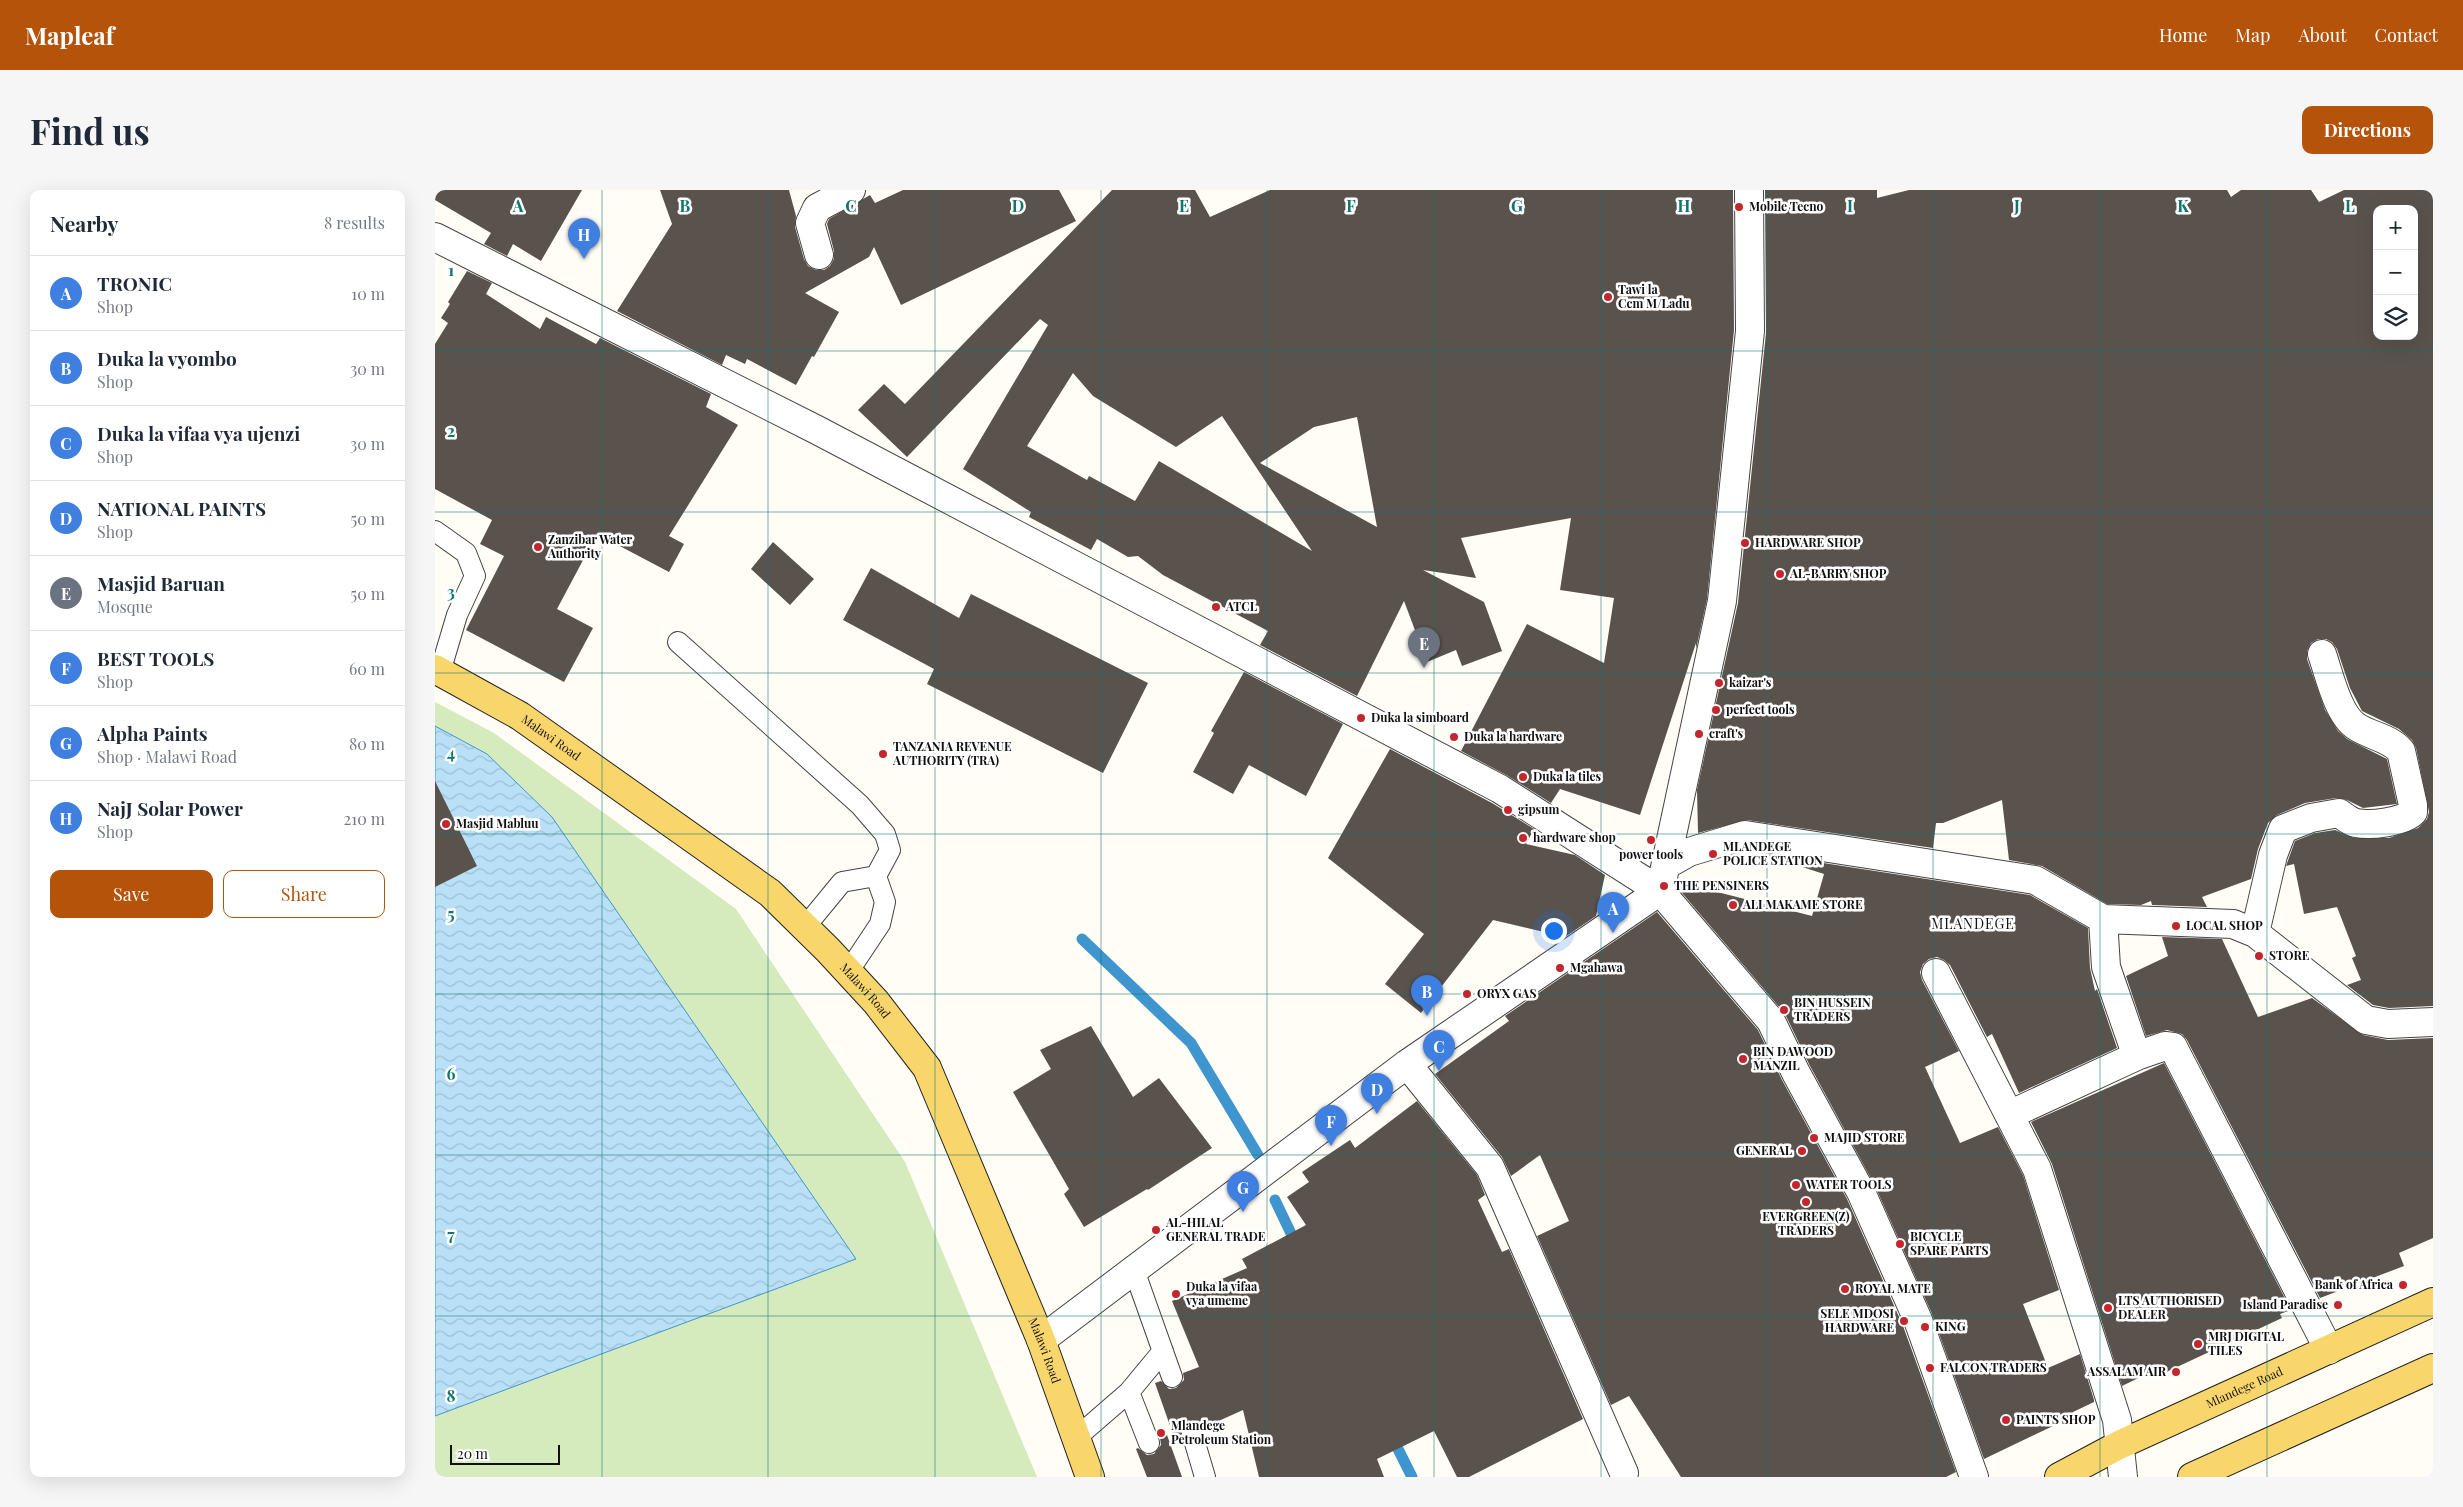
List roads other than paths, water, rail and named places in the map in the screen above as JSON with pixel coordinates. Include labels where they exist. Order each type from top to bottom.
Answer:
[{"type":"main road","name":"Malawi Road","points":[[437,671],[521,716],[770,893],[876,1002],[927,1068],[1041,1340],[1090,1477]]},
{"type":"main road","name":"Mlandege Road","points":[[2059,1477],[2119,1445],[2433,1302]]},
{"type":"main road","points":[[2192,1477],[2433,1368]]},
{"type":"street","points":[[819,254],[810,223],[817,208],[851,190]]},
{"type":"street","points":[[1663,878],[1722,601],[1750,331],[1749,190]]},
{"type":"street","points":[[435,237],[817,430],[1500,789],[1663,878],[1771,1021],[1796,1073],[1861,1192],[1918,1320],[1974,1477]]},
{"type":"street","points":[[2255,933],[2278,837],[2283,829],[2311,818],[2339,813],[2349,820],[2365,823],[2403,820],[2413,812],[2401,751],[2396,745],[2356,727],[2344,713],[2322,654]]},
{"type":"street","points":[[1041,1340],[1407,1064],[1663,878],[1689,852],[1745,835],[2035,880],[2103,919],[2233,924],[2255,933],[2365,1020],[2388,1024],[2433,1022]]},
{"type":"street","points":[[2103,919],[2106,967],[2133,1045],[2139,1055]]},
{"type":"street","points":[[1936,973],[2037,1169],[2117,1420],[2123,1477]]},
{"type":"street","points":[[2009,1115],[2139,1055],[2165,1046],[2173,1047],[2329,1350]]},
{"type":"street","points":[[1407,1064],[1489,1167],[1624,1474]]},
{"type":"lane","points":[[435,531],[465,553],[475,576],[457,615],[437,671]]},
{"type":"lane","points":[[678,642],[860,805],[885,834],[890,850],[876,876],[885,902],[880,924],[848,972]]},
{"type":"lane","points":[[805,927],[842,882],[876,876]]},
{"type":"lane","points":[[1134,1270],[1172,1377]]},
{"type":"lane","points":[[1077,1438],[1129,1392],[1163,1351]]},
{"type":"lane","points":[[1129,1392],[1149,1443]]},
{"type":"lane","points":[[1192,1433],[1205,1477]]},
{"type":"water","points":[[435,726],[487,754],[552,817],[856,1259],[435,1416]]},
{"type":"waterway","points":[[1082,939],[1191,1043],[1258,1155]]},
{"type":"waterway","points":[[1275,1200],[1297,1246]]},
{"type":"waterway","points":[[1391,1435],[1412,1477]]},
{"type":"place","name":"Mobile Tecno","points":[[1739,207]]},
{"type":"place","name":"NajJ Solar Power","points":[[584,259]]},
{"type":"place","name":"Tawi la Ccm M/Ladu","points":[[1608,297]]},
{"type":"place","name":"HARDWARE SHOP","points":[[1745,543]]},
{"type":"place","name":"Zanzibar Water Authority","points":[[538,547]]},
{"type":"place","name":"AL-BARRY SHOP","points":[[1780,574]]},
{"type":"place","name":"ATCL","points":[[1216,607]]},
{"type":"place","name":"Masjid Baruan","points":[[1424,668]]},
{"type":"place","name":"kaizar's","points":[[1719,683]]},
{"type":"place","name":"perfect tools","points":[[1716,710]]},
{"type":"place","name":"Duka la simboard","points":[[1361,718]]},
{"type":"place","name":"craft's","points":[[1699,734]]},
{"type":"place","name":"Duka la hardware","points":[[1454,737]]},
{"type":"place","name":"TANZANIA REVENUE AUTHORITY (TRA)","points":[[883,754]]},
{"type":"place","name":"Duka la tiles","points":[[1523,777]]},
{"type":"place","name":"gipsum","points":[[1508,810]]},
{"type":"place","name":"Masjid Mabluu","points":[[446,824]]},
{"type":"place","name":"hardware shop","points":[[1523,838]]},
{"type":"place","name":"power tools","points":[[1651,840]]},
{"type":"place","name":"MLANDEGE POLICE STATION","points":[[1713,854]]},
{"type":"place","name":"THE PENSINERS","points":[[1664,886]]},
{"type":"place","name":"ALI MAKAME STORE","points":[[1733,905]]},
{"type":"place","name":"LOCAL SHOP","points":[[2176,926]]},
{"type":"place","name":"TRONIC","points":[[1613,933]]},
{"type":"place","name":"STORE","points":[[2259,956]]},
{"type":"place","name":"Mgahawa","points":[[1560,968]]},
{"type":"place","name":"ORYX GAS","points":[[1467,994]]},
{"type":"place","name":"BIN HUSSEIN TRADERS","points":[[1784,1010]]},
{"type":"place","name":"Duka la vyombo","points":[[1427,1016]]},
{"type":"place","name":"BIN DAWOOD MANZIL","points":[[1743,1059]]},
{"type":"place","name":"Duka la vifaa vya ujenzi","points":[[1439,1071]]},
{"type":"place","name":"NATIONAL PAINTS","points":[[1377,1114]]},
{"type":"place","name":"MAJID STORE","points":[[1814,1138]]},
{"type":"place","name":"BEST TOOLS","points":[[1331,1146]]},
{"type":"place","name":"GENERAL","points":[[1802,1151]]},
{"type":"place","name":"WATER TOOLS","points":[[1796,1185]]},
{"type":"place","name":"EVERGREEN(Z) TRADERS","points":[[1806,1202]]},
{"type":"place","name":"Alpha Paints","points":[[1243,1212]]},
{"type":"place","name":"AL-HILAL GENERAL TRADE","points":[[1156,1230]]},
{"type":"place","name":"BICYCLE SPARE PARTS","points":[[1900,1244]]},
{"type":"place","name":"Bank of Africa","points":[[2403,1285]]},
{"type":"place","name":"ROYAL MATE","points":[[1845,1289]]},
{"type":"place","name":"Duka la vifaa vya umeme","points":[[1176,1294]]},
{"type":"place","name":"Island Paradise","points":[[2338,1305]]},
{"type":"place","name":"LTS AUTHORISED DEALER","points":[[2108,1308]]},
{"type":"place","name":"SELE MDOSI HARDWARE","points":[[1904,1321]]},
{"type":"place","name":"KING","points":[[1925,1327]]},
{"type":"place","name":"MRJ DIGITAL TILES","points":[[2198,1344]]},
{"type":"place","name":"FALCON TRADERS","points":[[1930,1368]]},
{"type":"place","name":"ASSALAM AIR","points":[[2176,1372]]},
{"type":"place","name":"PAINTS SHOP","points":[[2006,1420]]},
{"type":"place","name":"Mlandege Petroleum Station","points":[[1161,1433]]},
{"type":"district","name":"MLANDEGE","points":[[1973,924]]}]
